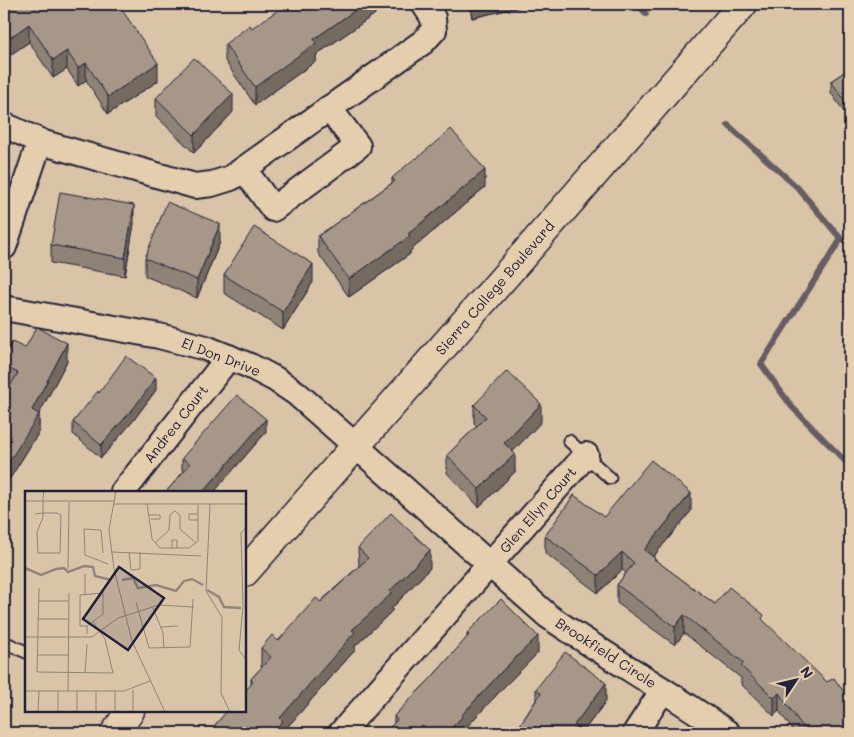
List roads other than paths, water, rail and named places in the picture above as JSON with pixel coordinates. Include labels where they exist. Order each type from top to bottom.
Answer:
[{"type":"main road","name":"Sierra College Boulevard","points":[[246,571],[743,4]]},
{"type":"street","points":[[4,125],[40,141],[195,186],[212,184],[231,178],[423,42],[434,30],[433,18],[424,4]]},
{"type":"street","points":[[244,169],[273,209],[358,146],[329,108]]},
{"type":"street","points":[[4,247],[40,141]]},
{"type":"street","name":"El Don Drive","points":[[4,308],[159,336],[206,348],[229,357],[275,379],[296,393],[356,446]]},
{"type":"street","name":"Andrea Court","points":[[124,491],[229,357]]},
{"type":"street","name":"Brookfield Circle","points":[[356,446],[548,616],[728,733]]},
{"type":"street","name":"Glen Ellyn Court","points":[[489,565],[577,448]]},
{"type":"street","points":[[341,733],[489,565]]},
{"type":"street","points":[[635,733],[663,690]]},
{"type":"lane","points":[[577,448],[610,478]]},
{"type":"lane","points":[[4,642],[25,652]]},
{"type":"waterway","points":[[638,4],[646,14]]},
{"type":"waterway","points":[[728,125],[797,187],[841,239],[761,364],[792,407],[850,466]]}]
